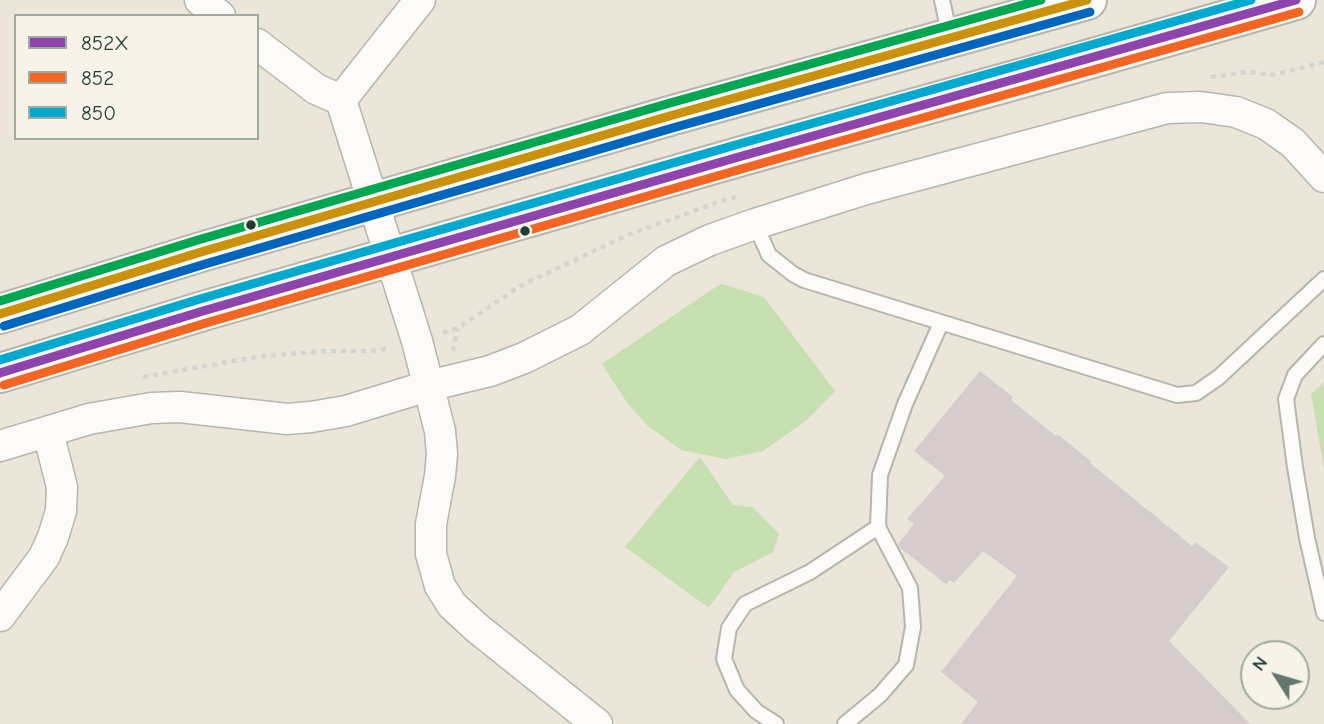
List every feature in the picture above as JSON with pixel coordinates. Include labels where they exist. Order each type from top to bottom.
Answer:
[{"type":"main road","points":[[0,314],[201,252],[660,119],[1087,0]]},
{"type":"main road","points":[[0,373],[390,257],[1296,0]]},
{"type":"main road","points":[[0,290],[118,256],[201,252]]},
{"type":"street","points":[[200,0],[218,14]]},
{"type":"street","points":[[341,100],[419,0]]},
{"type":"street","points":[[259,46],[316,89],[341,100],[416,341],[440,432],[440,476],[431,524],[431,554],[440,586],[452,605],[477,628],[597,724]]},
{"type":"street","points":[[0,446],[89,419],[151,408],[180,407],[287,419],[311,417],[346,411],[428,386],[490,371],[549,347],[580,330],[666,261],[710,240],[866,190],[1167,108],[1201,107],[1236,111],[1266,124],[1293,143],[1324,177]]},
{"type":"street","points":[[0,616],[44,558],[61,511],[62,486],[48,432]]},
{"type":"lane","points":[[942,0],[950,39]]},
{"type":"lane","points":[[755,224],[769,255],[804,280],[1177,395],[1196,393],[1219,377],[1324,279]]},
{"type":"lane","points":[[845,724],[880,695],[906,665],[909,653],[913,627],[910,588],[878,527],[880,475],[905,404],[941,323]]},
{"type":"lane","points":[[1324,344],[1295,374],[1286,398],[1307,538],[1324,614]]},
{"type":"lane","points":[[776,724],[756,711],[737,690],[724,659],[729,628],[746,604],[810,572],[878,527]]},
{"type":"path","points":[[133,380],[256,357],[324,351],[381,350]]},
{"type":"green space","points":[[722,284],[764,297],[835,391],[807,420],[763,451],[726,459],[681,450],[648,426],[628,404],[602,364]]},
{"type":"green space","points":[[1324,382],[1324,469],[1311,394]]},
{"type":"green space","points":[[700,457],[733,505],[753,507],[779,534],[773,552],[734,572],[709,608],[625,547]]},
{"type":"building","points":[[980,371],[1013,397],[1011,400],[1091,461],[1090,463],[1192,546],[1195,542],[1229,567],[1169,641],[1250,724],[961,724],[978,702],[941,672],[1017,576],[983,551],[954,583],[950,580],[946,584],[898,544],[914,524],[907,519],[945,476],[914,451]]},
{"type":"transit line","points":[[0,301],[198,240],[670,103],[1041,0]]},
{"type":"transit line","points":[[0,314],[201,252],[673,115],[1087,0]]},
{"type":"transit line","name":"850","points":[[0,360],[200,299],[1251,0]]},
{"type":"transit line","name":"852X","points":[[0,373],[203,311],[1296,0]]},
{"type":"transit line","points":[[4,326],[205,264],[676,127],[1090,12]]},
{"type":"transit line","name":"852","points":[[4,385],[206,323],[1299,12]]}]
